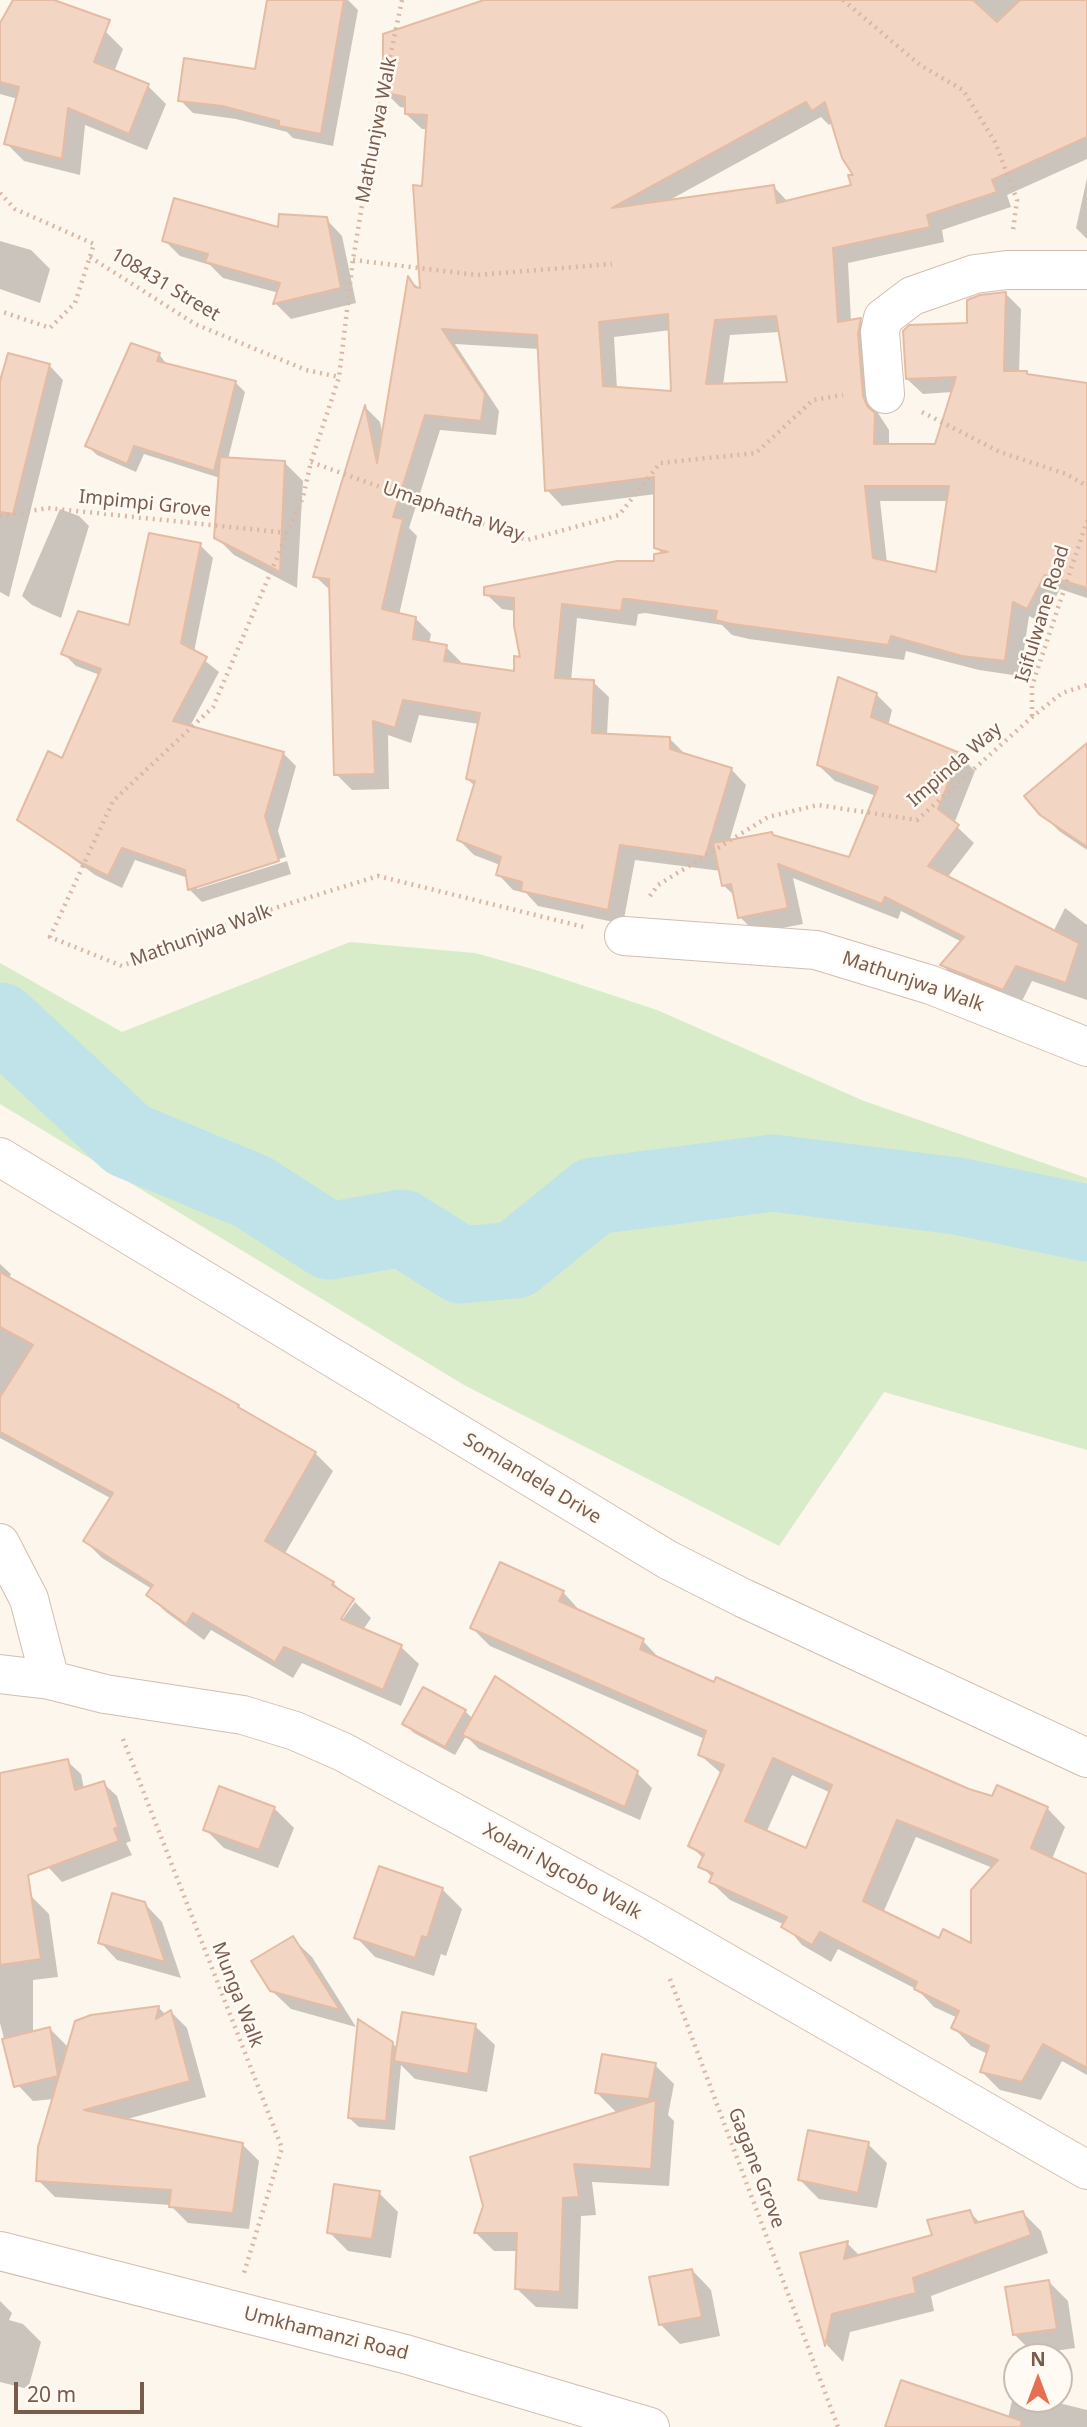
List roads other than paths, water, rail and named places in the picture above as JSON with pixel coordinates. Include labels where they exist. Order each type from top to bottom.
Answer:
[{"type":"street","points":[[886,394],[880,332],[883,318],[890,310],[912,296],[963,278],[1007,270],[1087,271]]},
{"type":"street","name":"Mathunjwa Walk","points":[[624,936],[816,950],[909,977],[1087,1047]]},
{"type":"street","name":"Somlandela Drive","points":[[0,1157],[668,1560],[743,1598],[1087,1758]]},
{"type":"street","points":[[0,1543],[29,1599],[50,1680]]},
{"type":"street","name":"Xolani Ngcobo Walk","points":[[0,1674],[50,1680],[105,1694],[243,1715],[295,1731],[342,1752],[648,1918],[1087,2170]]},
{"type":"street","name":"Umkhamanzi Road","points":[[0,2251],[405,2354],[650,2427]]},
{"type":"waterway","points":[[0,1021],[128,1140],[253,1192],[329,1241],[402,1228],[461,1265],[515,1260],[594,1196],[773,1173],[957,1196],[1087,1223]]}]
